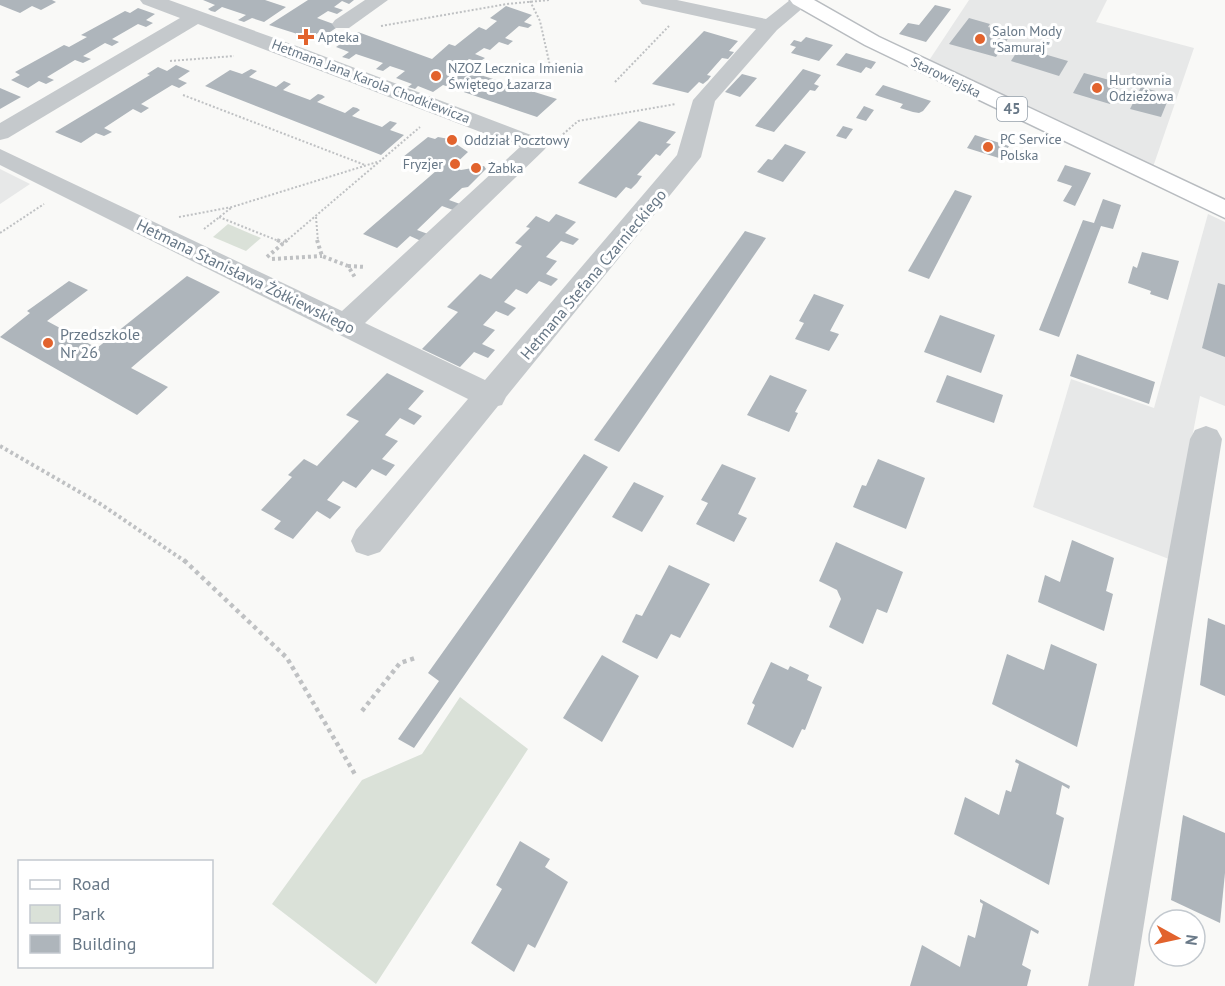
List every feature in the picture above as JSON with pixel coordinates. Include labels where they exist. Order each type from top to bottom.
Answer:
[{"type":"main road","name":"Starowiejska","points":[[800,1],[872,41],[1225,210]]},
{"type":"street","name":"Hetmana Jana Karola Chodkiewicza","points":[[150,0],[298,53],[536,145]]},
{"type":"street","points":[[342,24],[378,0]]},
{"type":"street","points":[[649,0],[770,26]]},
{"type":"street","name":"Hetmana Stefana Czarnieckiego","points":[[368,541],[491,397],[688,157],[704,100],[770,26],[800,1]]},
{"type":"street","points":[[0,133],[196,17]]},
{"type":"street","points":[[346,324],[536,145]]},
{"type":"street","name":"Hetmana Stanisława Żółkiewskiego","points":[[0,156],[491,397]]},
{"type":"street","points":[[1111,986],[1206,439]]},
{"type":"path","points":[[342,24],[358,30],[530,1],[549,0]]},
{"type":"path","points":[[530,1],[540,21],[552,75]]},
{"type":"path","points":[[615,82],[686,8]]},
{"type":"path","points":[[183,95],[365,166]]},
{"type":"path","points":[[536,145],[564,135],[578,121],[704,100]]},
{"type":"path","points":[[367,304],[359,283],[348,266],[322,256],[290,256],[264,260],[421,128],[411,122]]},
{"type":"path","points":[[139,224],[232,207],[381,161]]},
{"type":"path","points":[[0,233],[67,189]]},
{"type":"path","points":[[184,246],[232,207]]},
{"type":"path","points":[[315,216],[316,236],[322,256]]},
{"type":"path","points":[[219,217],[284,243]]},
{"type":"path","points":[[0,446],[102,505],[188,564],[287,658],[356,776]]},
{"type":"path","points":[[362,711],[400,663],[415,658]]},
{"type":"shaded area","points":[[969,0],[1107,0],[1096,22],[1194,48],[1153,167],[928,62]]},
{"type":"shaded area","points":[[0,169],[30,184],[0,204]]},
{"type":"shaded area","points":[[1208,214],[1225,222],[1225,406],[1200,396],[1169,559],[1033,507],[1071,379],[1154,408]]},
{"type":"green space","points":[[228,224],[261,238],[246,251],[213,237]]},
{"type":"green space","points":[[460,697],[528,749],[376,984],[272,904],[362,780],[422,754]]},
{"type":"building","points":[[0,0],[52,0],[56,2],[41,10],[32,6],[20,13],[0,5]]},
{"type":"building","points":[[203,0],[265,0],[286,7],[264,22],[252,18],[244,22],[238,20],[246,15],[222,7],[215,12],[211,11],[208,9],[215,5]]},
{"type":"building","points":[[308,0],[354,0],[349,4],[342,1],[334,7],[343,10],[337,14],[328,11],[317,18],[339,26],[327,34],[321,31],[310,38],[269,25]]},
{"type":"building","points":[[935,5],[951,9],[926,42],[899,34],[908,23],[919,25]]},
{"type":"building","points":[[506,6],[532,15],[524,22],[532,25],[528,28],[519,26],[505,38],[513,41],[508,45],[499,42],[490,50],[484,48],[475,54],[485,58],[479,62],[469,59],[458,68],[557,99],[537,117],[443,85],[433,92],[418,86],[415,89],[408,87],[412,84],[396,78],[405,71],[390,66],[383,71],[376,69],[383,63],[356,54],[349,59],[342,57],[349,52],[336,47],[358,32],[432,59],[449,44],[455,46],[479,27],[486,30],[497,21],[490,18]]},
{"type":"building","points":[[138,8],[155,14],[146,20],[153,23],[146,27],[138,24],[112,39],[119,42],[112,46],[105,43],[83,56],[91,59],[83,63],[75,60],[47,77],[54,80],[46,84],[39,81],[28,88],[11,80],[20,75],[15,72],[64,45],[69,47],[87,37],[81,35],[125,11],[130,13]]},
{"type":"building","name":"Salon Mody \"Samuraj\"","points":[[969,18],[990,24],[988,27],[1011,34],[996,57],[949,44]]},
{"type":"building","points":[[704,31],[738,41],[729,51],[734,52],[728,59],[722,58],[707,75],[711,76],[708,80],[703,84],[699,82],[688,93],[652,84]]},
{"type":"building","points":[[806,37],[833,45],[819,61],[791,53],[796,47],[790,45],[794,40],[801,42]]},
{"type":"building","points":[[1020,47],[1068,61],[1059,76],[1011,61]]},
{"type":"building","points":[[846,53],[876,62],[871,69],[866,67],[861,73],[836,65]]},
{"type":"building","points":[[176,65],[190,71],[178,79],[187,83],[179,88],[172,85],[141,104],[149,108],[141,113],[133,109],[104,128],[112,132],[104,136],[96,133],[81,143],[55,132],[150,75],[147,74],[158,67],[167,71]]},
{"type":"building","points":[[251,69],[257,71],[249,77],[276,87],[284,81],[291,84],[283,90],[310,100],[318,94],[322,95],[325,97],[317,102],[345,113],[353,107],[360,110],[352,116],[382,127],[390,121],[397,123],[390,130],[404,135],[381,155],[205,86],[230,70],[242,74]]},
{"type":"building","points":[[803,69],[821,75],[814,84],[819,86],[815,91],[810,90],[774,132],[755,126]]},
{"type":"building","name":"Hurtownia Odzieżowa","points":[[1084,73],[1120,83],[1110,104],[1073,93]]},
{"type":"building","points":[[742,74],[757,78],[740,97],[725,92]]},
{"type":"building","points":[[883,85],[931,101],[919,113],[900,108],[903,104],[875,95]]},
{"type":"building","points":[[1141,87],[1170,95],[1161,117],[1130,109]]},
{"type":"building","points":[[0,88],[21,97],[0,109]]},
{"type":"building","points":[[864,106],[874,110],[866,121],[856,118]]},
{"type":"building","points":[[639,121],[676,132],[666,143],[671,144],[660,156],[656,154],[637,175],[642,176],[637,183],[631,189],[626,187],[616,198],[578,183]]},
{"type":"building","points":[[843,126],[853,129],[846,139],[836,136]]},
{"type":"building","name":"PC Service Polska","points":[[975,135],[1009,146],[1002,159],[967,148]]},
{"type":"building","points":[[428,137],[449,139],[468,152],[452,167],[461,170],[484,166],[486,169],[468,187],[462,188],[449,200],[460,204],[453,210],[442,206],[417,230],[428,234],[421,241],[410,236],[397,248],[363,234],[436,171],[403,157]]},
{"type":"building","points":[[785,144],[806,152],[783,182],[757,172],[768,159],[772,160]]},
{"type":"building","points":[[1065,165],[1091,173],[1075,206],[1063,201],[1072,186],[1057,181]]},
{"type":"building","points":[[955,190],[972,196],[929,279],[908,271]]},
{"type":"building","points":[[1103,199],[1121,205],[1113,229],[1101,226],[1059,337],[1039,330],[1083,220],[1094,223]]},
{"type":"building","points":[[556,214],[576,222],[565,233],[579,239],[573,245],[561,241],[546,257],[557,261],[546,274],[558,279],[551,286],[539,281],[527,294],[516,289],[504,302],[516,308],[508,316],[496,311],[483,325],[495,330],[482,344],[495,350],[488,358],[474,352],[460,367],[422,349],[458,312],[447,307],[480,274],[491,279],[522,246],[515,243],[530,228],[526,227],[536,216],[549,222]]},
{"type":"building","points":[[745,231],[766,238],[619,452],[594,440]]},
{"type":"building","points":[[1142,252],[1179,261],[1168,300],[1128,283],[1133,266],[1137,268]]},
{"type":"building","name":"Przedszkole Nr 26","points":[[187,276],[220,292],[131,368],[168,387],[137,415],[0,337],[30,313],[27,311],[69,281],[88,290],[47,321],[97,348]]},
{"type":"building","points":[[1218,283],[1225,285],[1225,357],[1202,348]]},
{"type":"building","points":[[814,294],[844,305],[830,331],[839,334],[829,351],[795,339],[804,323],[799,321]]},
{"type":"building","points":[[940,315],[995,335],[981,373],[924,352]]},
{"type":"building","points":[[1077,354],[1155,382],[1149,404],[1070,376]]},
{"type":"building","points":[[387,373],[424,391],[408,409],[422,416],[414,425],[400,418],[385,435],[398,441],[382,459],[395,465],[386,476],[372,469],[356,488],[343,481],[327,500],[341,507],[330,519],[317,511],[293,539],[274,529],[281,521],[261,510],[292,477],[288,475],[304,459],[317,466],[359,421],[346,415]]},
{"type":"building","points":[[770,375],[807,390],[795,412],[798,413],[789,432],[747,415]]},
{"type":"building","points":[[947,375],[1003,395],[994,423],[936,402]]},
{"type":"building","points":[[584,454],[608,467],[414,748],[398,739],[439,681],[428,673]]},
{"type":"building","points":[[878,459],[925,478],[906,529],[853,507],[862,485],[866,486]]},
{"type":"building","points":[[722,464],[756,478],[738,514],[747,518],[734,542],[696,524],[708,503],[701,500]]},
{"type":"building","points":[[634,482],[664,496],[642,532],[612,517]]},
{"type":"building","points":[[1072,540],[1114,558],[1106,591],[1113,594],[1104,631],[1038,602],[1045,575],[1060,582]]},
{"type":"building","points":[[836,542],[903,572],[887,613],[877,609],[863,644],[829,627],[841,599],[837,590],[819,581]]},
{"type":"building","points":[[669,565],[710,584],[680,638],[671,634],[657,659],[622,642],[636,614],[642,616]]},
{"type":"building","points":[[1208,618],[1225,625],[1225,696],[1200,685]]},
{"type":"building","points":[[1051,644],[1097,664],[1077,747],[992,704],[1007,654],[1044,670]]},
{"type":"building","points":[[602,655],[639,676],[602,742],[563,718]]},
{"type":"building","points":[[771,662],[788,670],[790,666],[809,675],[807,680],[822,687],[805,730],[802,729],[793,748],[747,724],[755,705],[752,703]]},
{"type":"building","points":[[1016,759],[1070,786],[1069,789],[1062,785],[1056,814],[1064,818],[1049,885],[954,834],[965,797],[999,815],[1006,790],[1011,792],[1019,764],[1015,762]]},
{"type":"building","points":[[1183,815],[1225,833],[1225,873],[1220,923],[1207,917],[1207,908],[1188,908],[1171,900]]},
{"type":"building","points":[[520,841],[550,859],[545,867],[568,882],[535,948],[528,944],[514,972],[471,943],[502,889],[496,885]]},
{"type":"building","points":[[980,899],[1039,931],[1038,934],[1031,930],[1022,965],[1031,970],[1027,986],[910,986],[922,945],[960,967],[968,935],[975,938],[983,904]]},
{"type":"place","name":"Apteka","points":[[306,37]]},
{"type":"place","name":"Salon Mody \"Samuraj\"","points":[[980,39]]},
{"type":"place","name":"NZOZ Lecznica Imienia Świętego Łazarza","points":[[436,76]]},
{"type":"place","name":"Hurtownia Odzieżowa","points":[[1097,88]]},
{"type":"place","name":"Oddział Pocztowy","points":[[452,140]]},
{"type":"place","name":"PC Service Polska","points":[[988,147]]},
{"type":"place","name":"Fryzjer","points":[[455,164]]},
{"type":"place","name":"Żabka","points":[[476,168]]},
{"type":"place","name":"Przedszkole Nr 26","points":[[48,343]]}]
